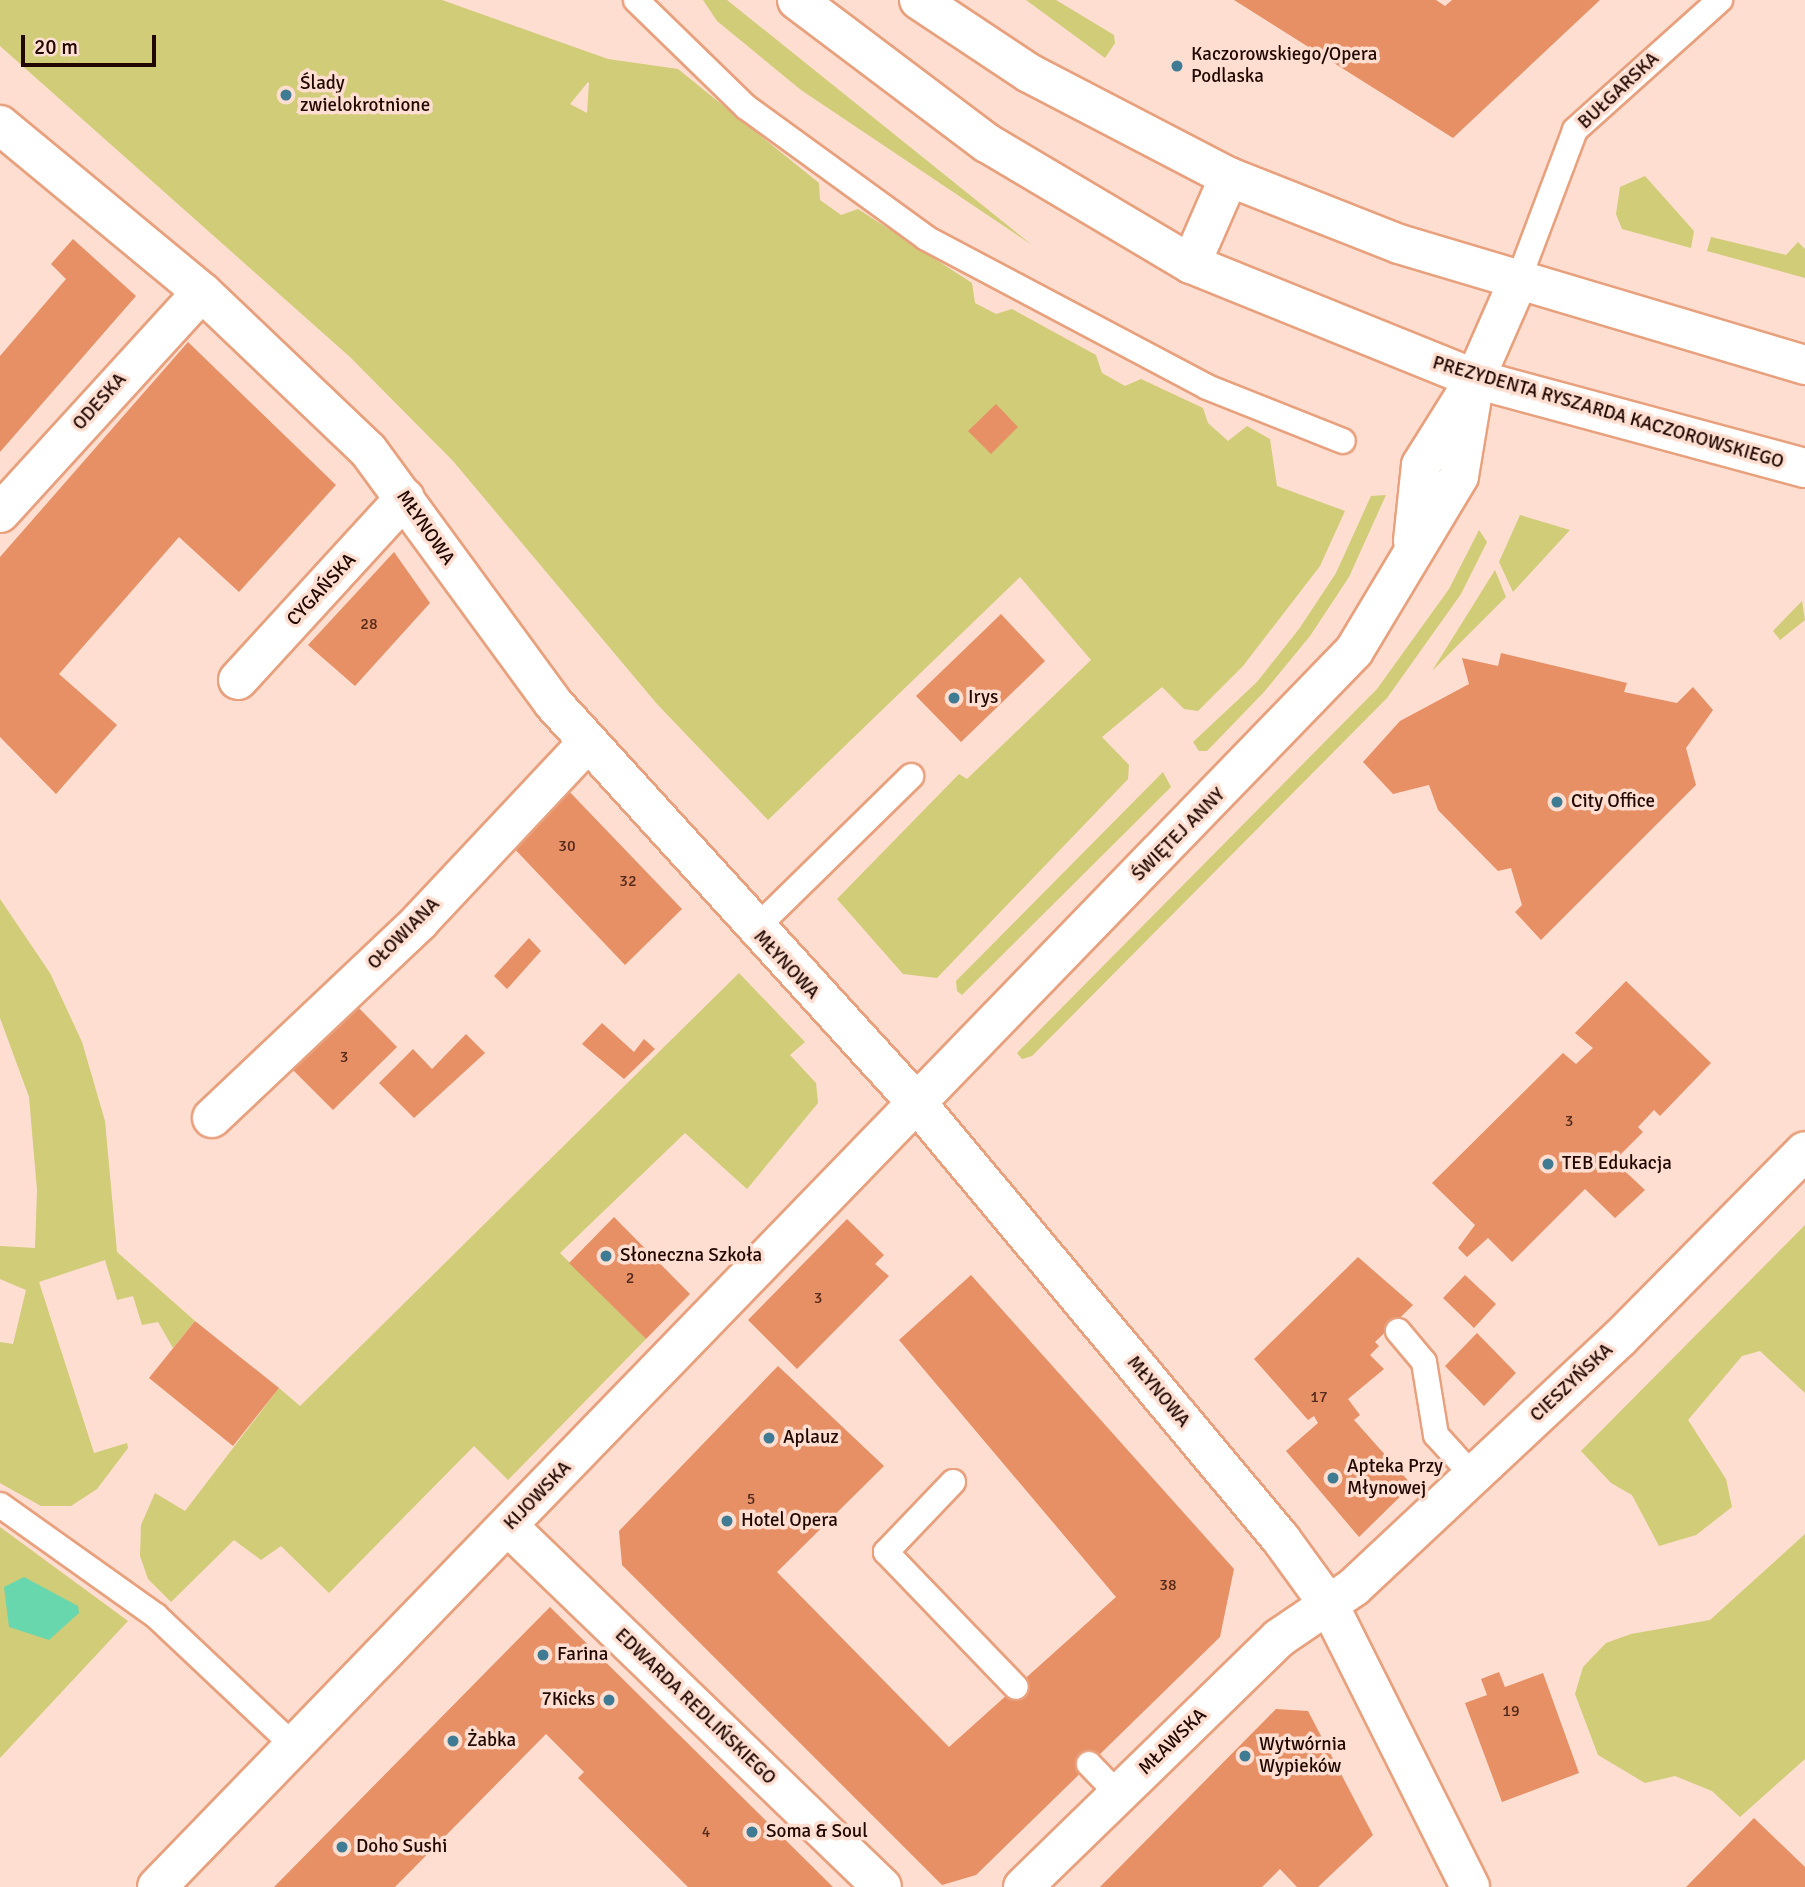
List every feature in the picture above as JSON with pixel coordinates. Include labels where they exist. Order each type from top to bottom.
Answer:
[{"type":"street","name":"PREZYDENTA RYSZARDA KACZOROWSKIEGO","points":[[797,0],[987,143],[1191,264],[1475,379],[1805,468]]},
{"type":"street","points":[[919,0],[1029,73],[1229,177],[1399,244],[1805,365]]},
{"type":"street","name":"MŁYNOWA","points":[[0,125],[202,292],[315,394],[405,498],[587,743],[754,930],[915,1101],[1329,1605],[1470,1887]]},
{"type":"street","points":[[1191,264],[1229,177]]},
{"type":"street","name":"ŚWIĘTEJ ANNY","points":[[915,1101],[1354,651],[1412,546],[1421,466],[1475,379],[1518,281]]},
{"type":"street","name":"ODESKA","points":[[0,513],[202,292]]},
{"type":"street","name":"CYGAŃSKA","points":[[238,680],[405,498]]},
{"type":"street","name":"OŁOWIANA","points":[[212,1118],[420,921],[587,743]]},
{"type":"street","name":"KIJOWSKA","points":[[157,1887],[509,1527],[915,1101]]},
{"type":"street","name":"CIESZYŃSKA","points":[[1329,1605],[1473,1476],[1805,1151]]},
{"type":"street","name":"EDWARDA REDLIŃSKIEGO","points":[[509,1527],[882,1887]]},
{"type":"street","name":"MŁAWSKA","points":[[1023,1887],[1279,1638],[1329,1605]]},
{"type":"lane","points":[[636,0],[747,107],[926,238],[1207,387],[1343,441]]},
{"type":"lane","name":"BUŁGARSKA","points":[[1518,281],[1575,130],[1720,0]]},
{"type":"lane","points":[[754,930],[911,776]]},
{"type":"lane","points":[[1398,1331],[1424,1362],[1436,1435],[1473,1476]]},
{"type":"lane","points":[[953,1482],[886,1552],[1016,1687]]},
{"type":"lane","points":[[0,1505],[156,1616],[295,1747]]},
{"type":"lane","points":[[1089,1764],[1118,1794]]},
{"type":"shaded area","points":[[0,0],[442,0],[608,59],[678,69],[819,183],[820,200],[841,215],[858,209],[972,283],[975,303],[996,314],[1012,309],[1096,355],[1102,373],[1125,386],[1141,379],[1203,408],[1208,423],[1228,441],[1247,426],[1270,439],[1277,486],[1345,511],[1320,566],[1243,666],[1198,711],[1184,709],[1162,687],[1102,737],[1129,765],[1128,779],[937,978],[903,974],[837,899],[959,774],[967,779],[1091,660],[1020,577],[768,820],[657,704],[453,461],[350,357],[0,46]],"holes":[[[589,83],[587,113],[570,104]]]},
{"type":"shaded area","points":[[703,0],[727,0],[1032,245],[801,90],[717,21]]},
{"type":"shaded area","points":[[1026,0],[1056,0],[1114,35],[1115,43],[1105,58]]},
{"type":"shaded area","points":[[1645,176],[1694,231],[1691,248],[1622,229],[1616,214],[1620,187]]},
{"type":"shaded area","points":[[1711,237],[1786,255],[1798,242],[1805,249],[1805,278],[1707,251]]},
{"type":"shaded area","points":[[1386,495],[1349,577],[1310,636],[1264,692],[1207,751],[1199,751],[1193,742],[1257,682],[1299,629],[1336,573],[1371,496]]},
{"type":"shaded area","points":[[1520,515],[1570,530],[1513,592],[1499,562]]},
{"type":"shaded area","points":[[1479,530],[1487,542],[1461,594],[1387,698],[1032,1056],[1022,1059],[1017,1053],[1377,689],[1449,589]]},
{"type":"shaded area","points":[[1495,570],[1506,597],[1432,671]]},
{"type":"shaded area","points":[[1802,601],[1805,620],[1780,640],[1773,631]]},
{"type":"shaded area","points":[[1163,772],[1171,787],[962,995],[957,991],[956,981]]},
{"type":"shaded area","points":[[0,899],[50,973],[82,1042],[105,1121],[117,1252],[195,1321],[173,1348],[158,1322],[142,1325],[133,1296],[117,1300],[105,1260],[39,1282],[94,1453],[127,1443],[128,1448],[97,1489],[71,1506],[41,1506],[0,1483],[0,1342],[13,1344],[26,1290],[0,1279],[0,1246],[35,1248],[37,1190],[29,1097],[0,1018]]},
{"type":"shaded area","points":[[739,973],[805,1042],[790,1055],[816,1083],[818,1103],[747,1189],[685,1133],[560,1253],[646,1339],[508,1480],[474,1446],[329,1593],[281,1546],[261,1560],[234,1540],[171,1602],[148,1579],[140,1556],[141,1525],[155,1493],[185,1511],[279,1388],[300,1406]]},
{"type":"shaded area","points":[[1805,1225],[1805,1393],[1760,1351],[1742,1356],[1688,1420],[1726,1479],[1732,1507],[1696,1535],[1659,1546],[1632,1495],[1611,1483],[1581,1451]]},
{"type":"shaded area","points":[[0,1527],[128,1621],[0,1758]]},
{"type":"shaded area","points":[[1805,1534],[1805,1759],[1740,1817],[1712,1791],[1675,1776],[1645,1783],[1598,1755],[1575,1694],[1583,1667],[1606,1643],[1631,1634],[1710,1620]]},
{"type":"shaded area","points":[[24,1577],[78,1606],[79,1613],[49,1640],[9,1627],[4,1587]]},
{"type":"building","points":[[1234,0],[1436,0],[1445,6],[1452,0],[1600,0],[1453,138]]},
{"type":"building","points":[[73,239],[136,296],[0,452],[0,356],[66,279],[51,264]]},
{"type":"building","points":[[188,342],[336,485],[239,592],[179,537],[59,674],[117,725],[56,794],[0,737],[0,557]]},
{"type":"building","points":[[996,404],[1018,427],[991,454],[968,431]]},
{"type":"building","points":[[394,552],[430,603],[355,686],[308,645]]},
{"type":"building","points":[[1001,614],[1045,661],[961,742],[916,696]]},
{"type":"building","name":"City Office","points":[[1501,653],[1627,683],[1624,692],[1677,703],[1693,687],[1713,710],[1686,748],[1696,785],[1541,940],[1515,912],[1522,905],[1511,868],[1498,871],[1438,810],[1429,785],[1393,794],[1363,762],[1400,721],[1469,684],[1462,658],[1498,666]]},
{"type":"building","points":[[563,785],[682,909],[625,965],[506,840]]},
{"type":"building","points":[[529,938],[541,951],[507,989],[494,976]]},
{"type":"building","points":[[1626,981],[1711,1063],[1660,1116],[1654,1110],[1638,1127],[1643,1132],[1614,1161],[1645,1190],[1615,1218],[1585,1189],[1512,1262],[1488,1238],[1467,1257],[1458,1248],[1475,1225],[1432,1183],[1563,1053],[1576,1064],[1593,1048],[1575,1033]]},
{"type":"building","points":[[355,1004],[397,1047],[333,1110],[291,1068]]},
{"type":"building","points":[[602,1023],[634,1052],[644,1039],[655,1049],[624,1079],[582,1044]]},
{"type":"building","points":[[466,1034],[485,1053],[414,1118],[379,1083],[413,1049],[432,1069]]},
{"type":"building","points":[[614,1217],[690,1294],[646,1339],[569,1263]]},
{"type":"building","points":[[847,1219],[884,1255],[875,1264],[889,1276],[797,1369],[748,1320]]},
{"type":"building","points":[[1358,1257],[1413,1305],[1375,1342],[1379,1346],[1370,1355],[1384,1369],[1348,1399],[1360,1415],[1354,1420],[1412,1485],[1359,1537],[1286,1451],[1318,1423],[1314,1416],[1308,1420],[1254,1359]]},
{"type":"building","points":[[971,1275],[1234,1569],[1220,1637],[976,1875],[942,1885],[622,1565],[619,1531],[778,1366],[884,1466],[777,1572],[949,1747],[1116,1597],[899,1340]]},
{"type":"building","points":[[1465,1275],[1496,1304],[1474,1328],[1443,1298]]},
{"type":"building","points":[[195,1321],[279,1388],[233,1446],[149,1378]]},
{"type":"building","points":[[1477,1333],[1516,1373],[1484,1406],[1445,1366]]},
{"type":"building","points":[[550,1607],[833,1887],[688,1887],[578,1778],[584,1772],[546,1734],[395,1887],[274,1887]]},
{"type":"building","points":[[1499,1672],[1505,1687],[1543,1673],[1579,1773],[1502,1802],[1465,1703],[1487,1695],[1481,1679]]},
{"type":"building","points":[[1276,1709],[1308,1711],[1373,1835],[1318,1887],[1297,1887],[1280,1869],[1262,1887],[1100,1887]]},
{"type":"building","points":[[1754,1818],[1805,1867],[1805,1887],[1686,1887]]},
{"type":"place","name":"Kaczorowskiego/Opera Podlaska","points":[[1177,66]]},
{"type":"place","name":"Ślady zwielokrotnione","points":[[286,95]]},
{"type":"place","name":"Irys","points":[[954,698]]},
{"type":"place","name":"City Office","points":[[1557,802]]},
{"type":"place","name":"TEB Edukacja","points":[[1548,1164]]},
{"type":"place","name":"Słoneczna Szkoła","points":[[606,1256]]},
{"type":"place","name":"Aplauz","points":[[769,1438]]},
{"type":"place","name":"Apteka Przy Młynowej","points":[[1333,1478]]},
{"type":"place","name":"Hotel Opera","points":[[727,1521]]},
{"type":"place","name":"Farina","points":[[543,1655]]},
{"type":"place","name":"7Kicks","points":[[609,1700]]},
{"type":"place","name":"Żabka","points":[[453,1741]]},
{"type":"place","name":"Wytwórnia Wypieków","points":[[1245,1756]]},
{"type":"place","name":"Soma & Soul","points":[[752,1832]]},
{"type":"place","name":"Doho Sushi","points":[[342,1847]]}]
